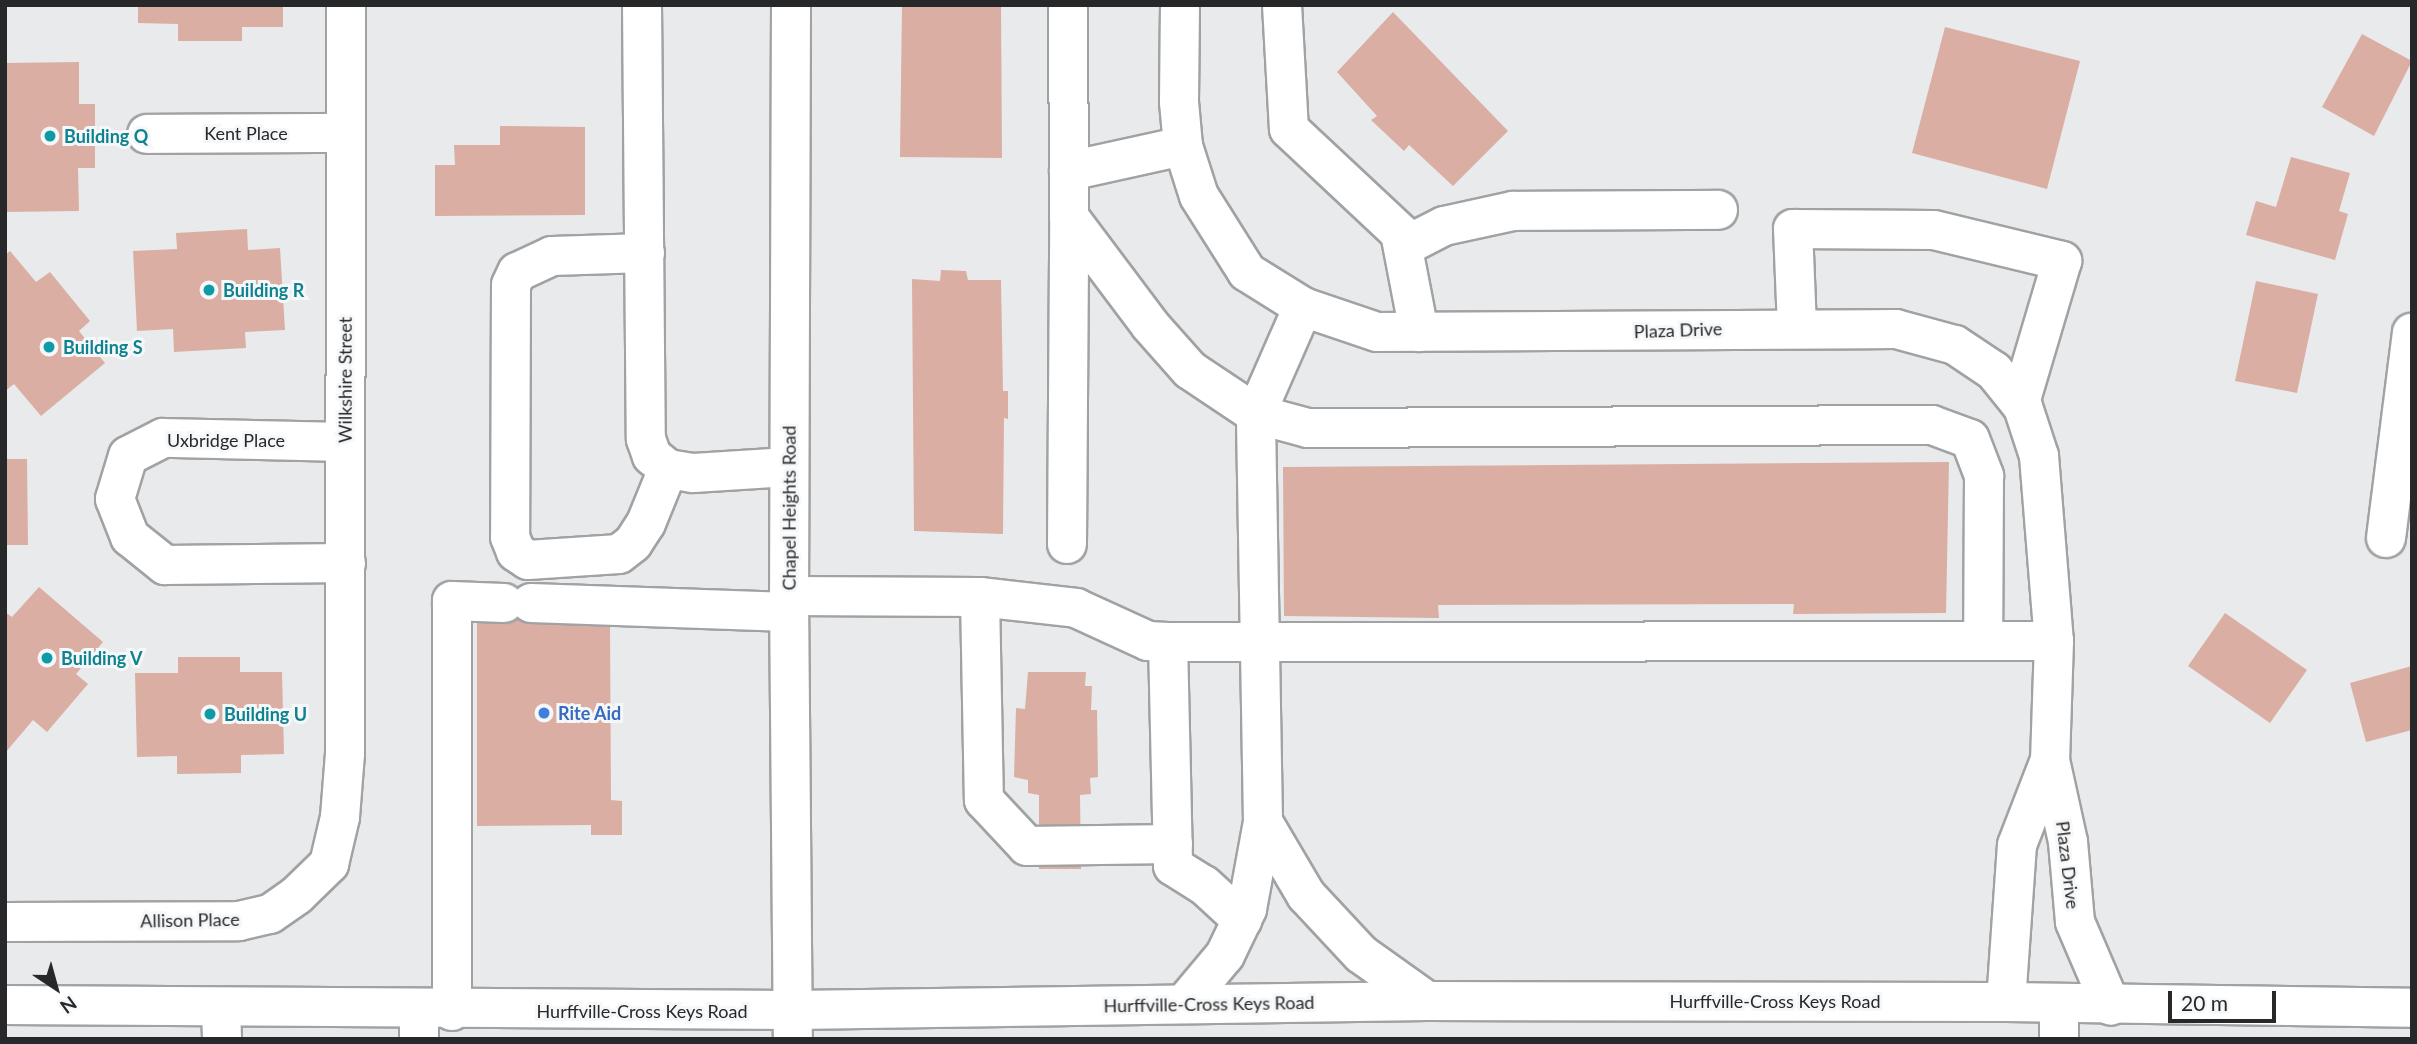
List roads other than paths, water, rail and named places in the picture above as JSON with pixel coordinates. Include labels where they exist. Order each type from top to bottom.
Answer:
[{"type":"street","name":"Wilkshire Street","points":[[345,5],[345,754]]},
{"type":"street","points":[[642,5],[646,439],[652,456],[668,469],[693,473],[789,467]]},
{"type":"street","name":"Chapel Heights Road","points":[[791,5],[789,604],[793,1024]]},
{"type":"street","points":[[1067,544],[1068,5]]},
{"type":"street","name":"Plaza Drive","points":[[1180,5],[1184,145],[1199,196],[1247,272],[1303,307],[1377,332],[1896,329],[1955,345],[1994,371],[2020,403],[2039,456],[2054,641],[2049,760],[2068,842],[2076,922],[2111,1006]]},
{"type":"street","points":[[1282,5],[1289,128],[1400,233],[1405,246],[1419,332]]},
{"type":"street","name":"Kent Place","points":[[147,134],[346,133]]},
{"type":"street","points":[[1069,170],[1184,145]]},
{"type":"street","points":[[1405,246],[1444,226],[1513,211],[1718,210]]},
{"type":"street","points":[[1069,218],[1150,325],[1190,370],[1256,414],[1308,428],[1932,425],[1970,439],[1984,475],[1983,641]]},
{"type":"street","points":[[1797,328],[1793,229],[1934,230],[2062,261],[2020,403]]},
{"type":"street","points":[[645,253],[552,256],[517,272],[511,285],[510,537],[516,552],[528,560],[619,554],[633,543],[646,523],[668,469]]},
{"type":"street","points":[[1184,1004],[1225,955],[1242,920],[1263,822],[1257,644],[1256,414],[1303,307]]},
{"type":"street","points":[[2386,538],[2412,333]]},
{"type":"street","name":"Uxbridge Place","points":[[345,442],[163,438],[128,456],[115,499],[130,537],[165,565],[345,563]]},
{"type":"street","points":[[430,1020],[452,888],[452,601],[674,608],[979,597],[1076,608],[1148,641],[1168,642],[1257,644],[2054,641]]},
{"type":"street","points":[[979,597],[984,800],[1027,845],[1173,855],[1242,920]]},
{"type":"street","points":[[1168,642],[1173,855]]},
{"type":"street","name":"Allison Place","points":[[5,922],[239,922],[270,914],[298,895],[329,864],[340,817],[345,754]]},
{"type":"street","name":"Plaza Drive","points":[[2006,1002],[2017,845],[2049,760]]},
{"type":"street","points":[[1263,822],[1306,895],[1361,954],[1427,1001]]},
{"type":"street","name":"Hurffville-Cross Keys Road","points":[[5,1006],[222,1024],[430,1020],[793,1024],[1184,1004],[1427,1001],[2006,1002],[2059,1021],[2111,1006],[2412,1008]]},
{"type":"place","name":"Building Q","points":[[50,136]]},
{"type":"place","name":"Building R","points":[[209,290]]},
{"type":"place","name":"Building S","points":[[49,347]]},
{"type":"place","name":"Building V","points":[[47,658]]},
{"type":"place","name":"Rite Aid","points":[[544,713]]},
{"type":"place","name":"Building U","points":[[210,714]]}]
